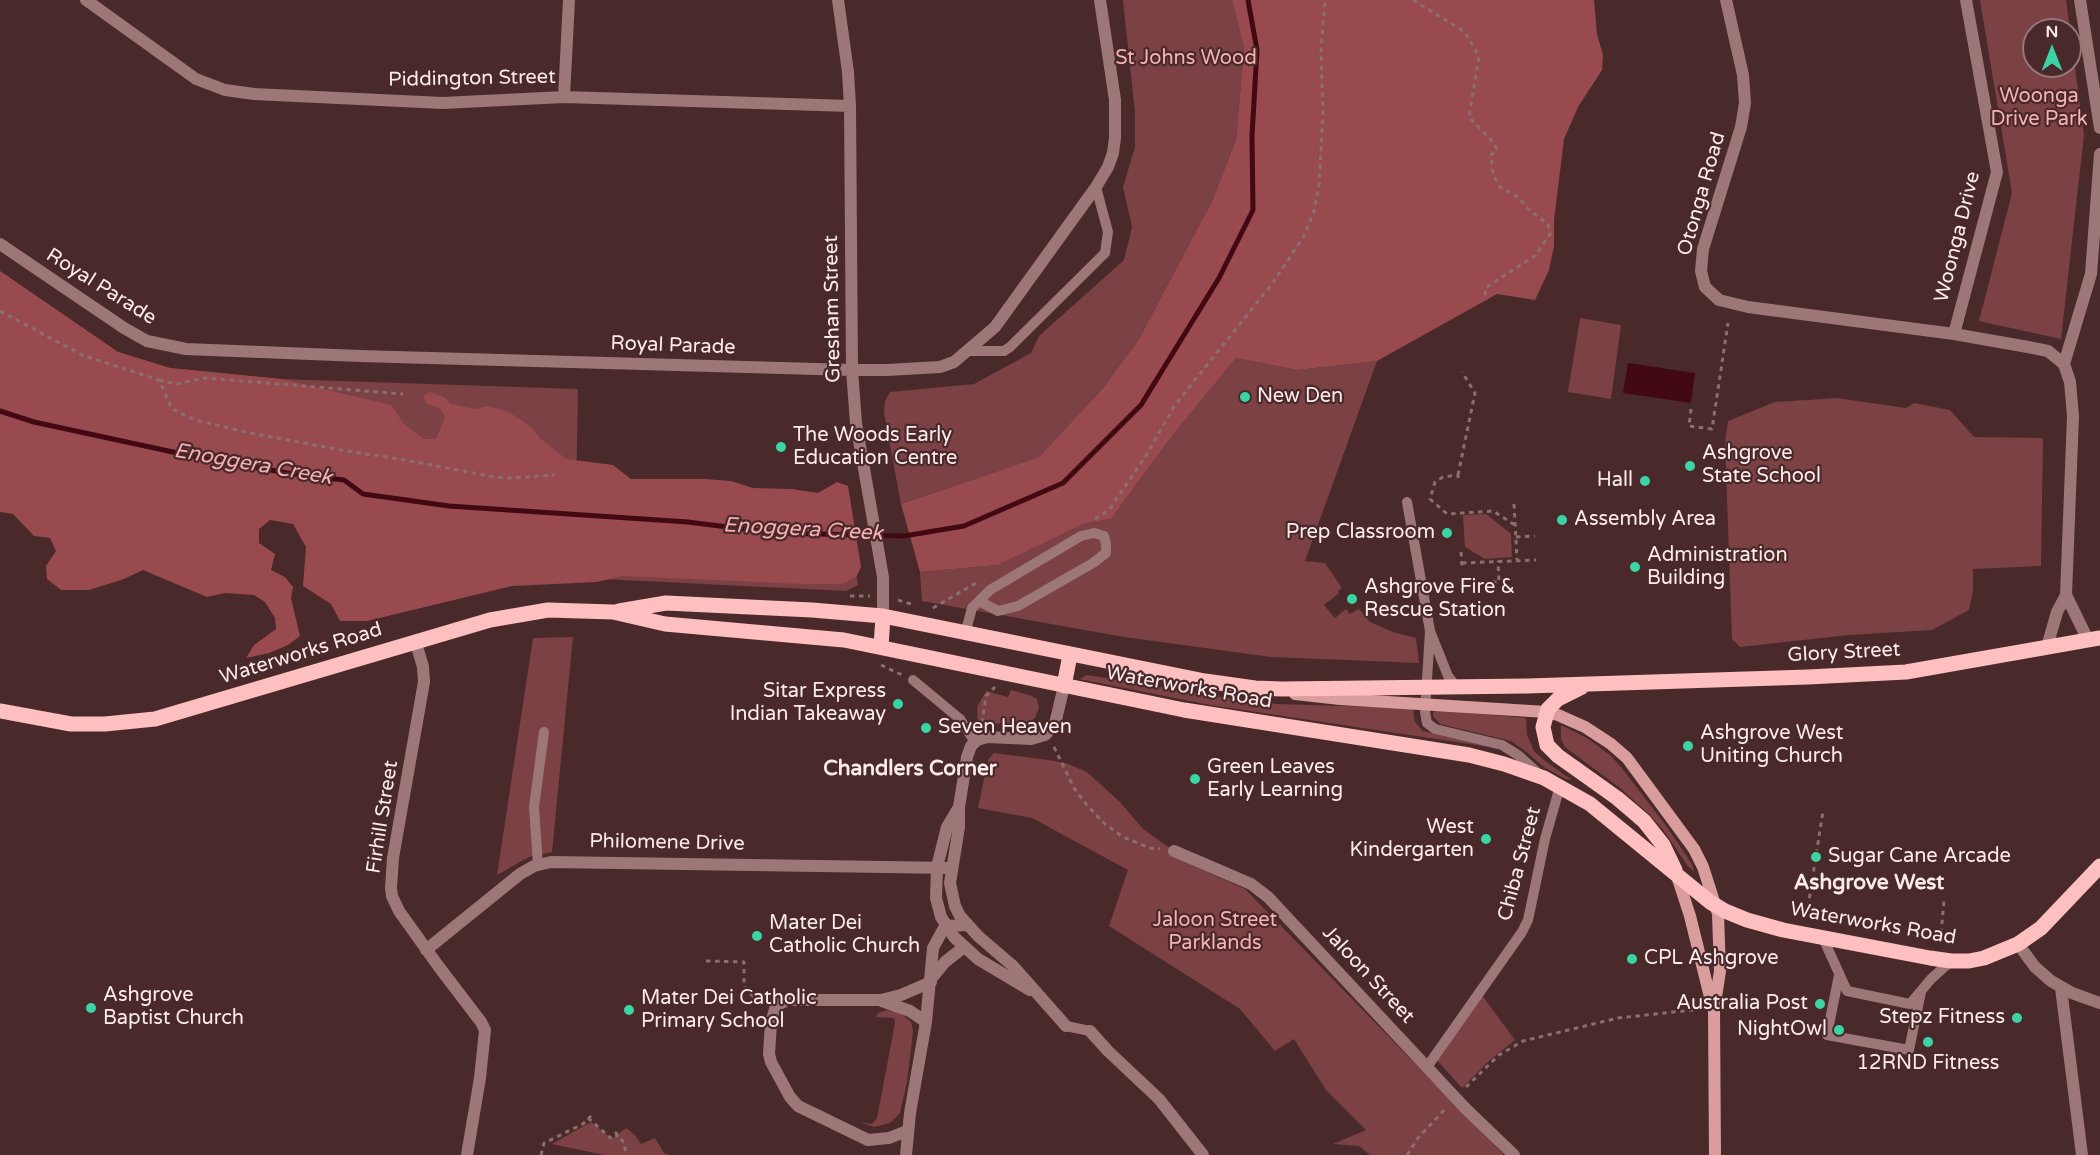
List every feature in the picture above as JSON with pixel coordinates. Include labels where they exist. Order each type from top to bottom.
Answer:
[{"type":"main road","name":"Waterworks Road","points":[[613,612],[666,603],[790,608],[883,616],[1070,655],[1255,688],[1426,696],[1558,715],[1584,727],[1611,744],[1626,758],[1694,849],[1703,867],[1715,906]]},
{"type":"main road","name":"Waterworks Road","points":[[0,711],[71,724],[105,724],[155,719],[490,620],[530,611],[613,612],[665,624],[844,640],[1184,710],[1469,755],[1518,768],[1560,786],[1590,804],[1626,831],[1715,906],[1747,920],[1822,938],[1951,961],[1984,958],[2018,944],[2041,928],[2100,866]]},
{"type":"main road","points":[[881,647],[883,616]]},
{"type":"main road","name":"Glory Street","points":[[1587,685],[1906,672],[2094,639]]},
{"type":"main road","points":[[1064,686],[1070,655]]},
{"type":"main road","name":"Waterworks Road","points":[[1426,696],[1457,688],[1587,685]]},
{"type":"main road","points":[[1587,685],[1558,699],[1546,712],[1542,726],[1544,738],[1550,748],[1644,821],[1666,851],[1690,916],[1714,1011]]},
{"type":"main road","points":[[1715,906],[1720,935],[1720,971],[1714,1011],[1715,1155]]},
{"type":"street","name":"Piddington Street","points":[[86,0],[196,79],[225,90],[254,94],[443,103],[564,97],[850,106]]},
{"type":"street","points":[[564,97],[569,0]]},
{"type":"street","name":"Gresham Street","points":[[838,0],[848,72],[850,106],[852,370],[856,423],[882,568],[883,616]]},
{"type":"street","name":"Royal Parade","points":[[0,244],[124,328],[147,340],[179,348],[360,356],[852,370],[940,367],[954,362],[995,327],[1108,167],[1115,138],[1115,100],[1100,0]]},
{"type":"street","name":"Otonga Road","points":[[1726,0],[1743,75],[1745,103],[1741,128],[1703,249],[1701,271],[1705,287],[1719,300],[1748,307],[1954,334]]},
{"type":"street","name":"Woonga Drive","points":[[1966,0],[1997,172],[1954,334],[2048,351],[2064,364]]},
{"type":"street","points":[[2080,0],[2100,128]]},
{"type":"street","points":[[2047,647],[2057,612],[2066,595],[2073,416],[2070,382],[2064,364],[2091,274],[2100,154]]},
{"type":"street","points":[[2066,595],[2094,639]]},
{"type":"street","name":"Firhill Street","points":[[416,642],[423,667],[424,682],[393,858],[391,888],[395,903],[426,950],[483,1024],[485,1037],[480,1078],[467,1155]]},
{"type":"street","points":[[1064,686],[1055,724],[1045,735],[1031,739],[990,737],[975,742],[968,754],[958,807],[958,834],[951,868],[951,887],[958,914],[1008,961],[1066,1026]]},
{"type":"street","points":[[958,807],[947,827],[937,867],[936,898],[945,926],[983,963],[1037,994]]},
{"type":"street","name":"Jaloon Street","points":[[1174,851],[1251,884],[1268,897],[1457,1099],[1514,1155]]},
{"type":"street","name":"Philomene Drive","points":[[426,950],[520,874],[538,865],[551,862],[951,868]]},
{"type":"street","points":[[945,926],[968,925]]},
{"type":"street","points":[[908,1131],[868,1140],[805,1110],[791,1099],[770,1059],[771,1023],[775,1008],[781,1002],[795,999],[881,1000],[901,995],[931,980],[945,962],[964,947],[968,925]]},
{"type":"street","points":[[906,1155],[926,1022],[933,948],[945,926]]},
{"type":"street","points":[[2018,944],[2035,967],[2061,988],[2100,1003]]},
{"type":"street","points":[[2061,988],[2082,1155]]},
{"type":"street","points":[[881,1000],[910,1011],[926,1022]]},
{"type":"street","points":[[1090,1030],[1108,1052],[1159,1099],[1203,1155]]},
{"type":"lane","points":[[967,351],[1004,351],[1010,347],[1105,253],[1108,232],[1096,187]]},
{"type":"lane","points":[[1407,502],[1430,631],[1448,676],[1457,688]]},
{"type":"lane","points":[[965,633],[969,615],[979,601],[1008,578],[1082,536],[1094,533],[1104,536],[1106,553],[1093,563],[1018,606],[998,610],[979,601]]},
{"type":"lane","points":[[1430,631],[1425,718],[1430,726],[1502,745],[1518,755],[1544,778]]},
{"type":"lane","points":[[913,680],[960,719],[975,742]]},
{"type":"lane","points":[[538,865],[534,807],[544,732]]},
{"type":"lane","name":"Chiba Street","points":[[1427,1067],[1522,932],[1528,920],[1545,839],[1560,786]]},
{"type":"lane","points":[[1822,938],[1847,991],[1910,1004],[1931,978],[1951,961]]},
{"type":"lane","points":[[1839,975],[1827,1035],[1909,1050],[1921,993]]},
{"type":"lane","points":[[1066,1026],[1090,1030]]},
{"type":"path","points":[[1092,522],[1109,510],[1147,454],[1175,405],[1272,284],[1304,236],[1314,211],[1319,185],[1323,114],[1321,50],[1324,0]]},
{"type":"path","points":[[1413,0],[1465,32],[1479,57],[1469,117],[1494,143],[1497,150],[1491,155],[1493,175],[1500,187],[1518,197],[1528,209],[1548,224],[1550,234],[1536,255],[1485,288],[1486,300]]},
{"type":"path","points":[[0,311],[82,355],[176,384],[206,378],[403,394]]},
{"type":"path","points":[[1691,409],[1689,426],[1712,429],[1728,323]]},
{"type":"path","points":[[1462,372],[1475,393],[1458,477],[1443,477],[1435,482],[1430,499],[1447,514],[1494,511],[1515,525]]},
{"type":"path","points":[[159,380],[172,409],[195,420],[341,450],[495,477],[555,475]]},
{"type":"path","points":[[1514,504],[1517,560]]},
{"type":"path","points":[[1516,537],[1535,536]]},
{"type":"path","points":[[1461,552],[1462,565],[1536,560]]},
{"type":"path","points":[[1492,582],[1499,582],[1498,561]]},
{"type":"path","points":[[925,607],[934,609],[978,582]]},
{"type":"path","points":[[851,614],[848,596],[854,595],[904,600],[916,605]]},
{"type":"path","points":[[878,664],[913,680]]},
{"type":"path","points":[[982,723],[986,696],[995,688],[1000,672]]},
{"type":"path","points":[[1045,735],[1058,754],[1074,788],[1105,824],[1123,837],[1150,848],[1174,851]]},
{"type":"path","points":[[1808,907],[1823,810]]},
{"type":"path","points":[[1941,933],[1944,901]]},
{"type":"path","points":[[706,961],[744,962],[744,986],[756,999],[760,1000]]},
{"type":"path","points":[[1407,1155],[1433,1120],[1457,1099],[1468,1084],[1499,1055],[1523,1041],[1618,1018],[1693,1010]]},
{"type":"path","points":[[542,1155],[544,1143],[583,1124],[590,1117],[612,1139],[616,1133],[625,1144],[625,1155]]},
{"type":"green space","name":"St Johns Wood","points":[[1123,0],[1232,0],[1244,48],[1236,140],[1212,201],[1139,339],[1103,388],[1039,457],[901,504],[884,413],[885,401],[890,392],[974,384],[1031,353],[1039,336],[1124,260],[1132,227],[1123,187],[1135,147],[1135,113]]},
{"type":"green space","name":"Woonga Drive Park","points":[[1980,0],[2066,0],[2068,18],[2022,18],[2022,78],[2076,78],[2084,135],[2061,339],[1979,321],[2012,193]]},
{"type":"green space","points":[[0,271],[118,352],[170,368],[281,379],[578,389],[576,494],[190,429]]},
{"type":"green space","points":[[1580,318],[1621,325],[1611,399],[1568,392]]},
{"type":"green space","points":[[1236,358],[1297,370],[1377,361],[1305,561],[1325,563],[1342,588],[1324,605],[1335,618],[1346,609],[1350,614],[1359,609],[1370,622],[1393,632],[1416,638],[1419,663],[1271,657],[1124,637],[922,601],[920,572],[998,565],[1086,523],[1111,519],[1172,436]]},
{"type":"green space","points":[[1837,398],[1906,408],[1914,403],[1950,410],[1974,437],[2043,438],[2041,566],[1973,569],[1973,592],[1969,610],[1932,630],[1849,635],[1740,647],[1732,639],[1725,443],[1728,421],[1775,402]]},
{"type":"green space","points":[[1486,514],[1511,534],[1512,557],[1485,559],[1465,547],[1463,515]]},
{"type":"green space","points":[[611,523],[855,569],[858,585],[846,591],[601,579]]},
{"type":"green space","points":[[573,637],[552,852],[529,857],[497,875],[533,638]]},
{"type":"green space","points":[[1087,675],[1233,699],[1278,704],[1413,708],[1415,722],[1423,731],[1489,747],[1210,705],[1079,679]]},
{"type":"green space","points":[[1011,690],[1037,699],[1039,708],[1035,718],[1029,723],[1021,724],[978,723],[977,707],[986,691],[1008,697]]},
{"type":"green space","points":[[1437,710],[1526,718],[1527,735],[1534,751],[1572,780],[1545,768],[1511,741],[1440,724],[1433,716]]},
{"type":"green space","points":[[1561,725],[1587,738],[1610,755],[1621,767],[1667,827],[1692,864],[1694,872],[1650,815],[1620,788],[1565,747],[1561,739]]},
{"type":"green space","name":"Jaloon Street Parklands","points":[[994,753],[1066,763],[1087,772],[1120,802],[1143,829],[1174,851],[1173,857],[1245,889],[1504,1155],[1370,1155],[1359,1146],[1333,1144],[1366,1130],[1326,1090],[1294,1039],[1275,1051],[1240,1009],[1109,926],[1128,870],[1032,818],[978,808],[988,760]]},
{"type":"green space","points":[[1481,994],[1515,1040],[1490,1060],[1462,1088],[1435,1058]]},
{"type":"green space","points":[[887,1010],[901,1013],[911,1022],[913,1030],[911,1050],[900,1113],[890,1123],[874,1127],[860,1122],[872,1124],[877,1118],[895,1023],[894,1018],[876,1017],[878,1013]]},
{"type":"green space","points":[[591,1122],[612,1139],[626,1128],[641,1144],[655,1138],[664,1153],[670,1155],[604,1155],[552,1144]]},
{"type":"shaded area","points":[[1232,0],[1594,0],[1597,34],[1603,55],[1602,70],[1578,107],[1564,139],[1554,220],[1554,246],[1549,270],[1535,300],[1497,294],[1377,361],[1297,370],[1236,358],[1172,436],[1111,519],[1086,523],[998,565],[920,572],[901,504],[1039,457],[1103,388],[1139,339],[1212,201],[1236,140],[1244,48]]},
{"type":"shaded area","points":[[0,271],[118,352],[170,368],[281,379],[391,405],[404,424],[424,439],[436,439],[445,417],[440,408],[426,403],[423,396],[430,392],[445,398],[451,404],[475,409],[487,406],[507,411],[529,425],[541,439],[566,459],[613,465],[631,479],[705,479],[731,481],[753,488],[792,489],[818,493],[837,482],[848,486],[861,567],[856,577],[841,584],[622,576],[597,582],[512,586],[367,621],[340,621],[331,604],[303,586],[306,547],[293,524],[270,520],[259,529],[259,543],[275,554],[271,570],[285,577],[293,587],[291,598],[300,636],[288,645],[269,653],[246,658],[254,645],[276,629],[275,618],[265,602],[254,595],[225,593],[207,597],[143,570],[124,579],[89,590],[61,590],[47,579],[46,566],[56,551],[50,538],[34,536],[13,514],[0,512]]},
{"type":"shaded area","points":[[1628,363],[1695,373],[1691,403],[1623,393]]},
{"type":"waterway","name":"Enoggera Creek","points":[[0,411],[34,422],[196,457],[293,474],[344,480],[363,494],[449,506],[688,522],[775,533],[904,536],[964,526],[1063,483],[1141,405],[1219,278],[1253,210],[1252,136],[1257,50],[1248,0]]},
{"type":"place","name":"New Den","points":[[1245,397]]},
{"type":"place","name":"The Woods Early Education Centre","points":[[781,447]]},
{"type":"place","name":"Ashgrove State School","points":[[1690,466]]},
{"type":"place","name":"Hall","points":[[1645,481]]},
{"type":"place","name":"Assembly Area","points":[[1562,520]]},
{"type":"place","name":"Prep Classroom","points":[[1447,533]]},
{"type":"place","name":"Administration Building","points":[[1635,567]]},
{"type":"place","name":"Ashgrove Fire & Rescue Station","points":[[1352,599]]},
{"type":"place","name":"Sitar Express Indian Takeaway","points":[[898,704]]},
{"type":"place","name":"Seven Heaven","points":[[926,728]]},
{"type":"place","name":"Ashgrove West Uniting Church","points":[[1688,746]]},
{"type":"place","name":"Green Leaves Early Learning","points":[[1195,779]]},
{"type":"place","name":"West Kindergarten","points":[[1486,839]]},
{"type":"place","name":"Sugar Cane Arcade","points":[[1816,857]]},
{"type":"place","name":"Mater Dei Catholic Church","points":[[757,936]]},
{"type":"place","name":"CPL Ashgrove","points":[[1632,959]]},
{"type":"place","name":"Australia Post","points":[[1820,1004]]},
{"type":"place","name":"Ashgrove Baptist Church","points":[[91,1008]]},
{"type":"place","name":"Mater Dei Catholic Primary School","points":[[629,1010]]},
{"type":"place","name":"Stepz Fitness","points":[[2017,1018]]},
{"type":"place","name":"NightOwl","points":[[1839,1030]]},
{"type":"place","name":"12RND Fitness","points":[[1928,1042]]},
{"type":"district","name":"Chandlers Corner","points":[[910,769]]},
{"type":"district","name":"Ashgrove West","points":[[1869,883]]}]
